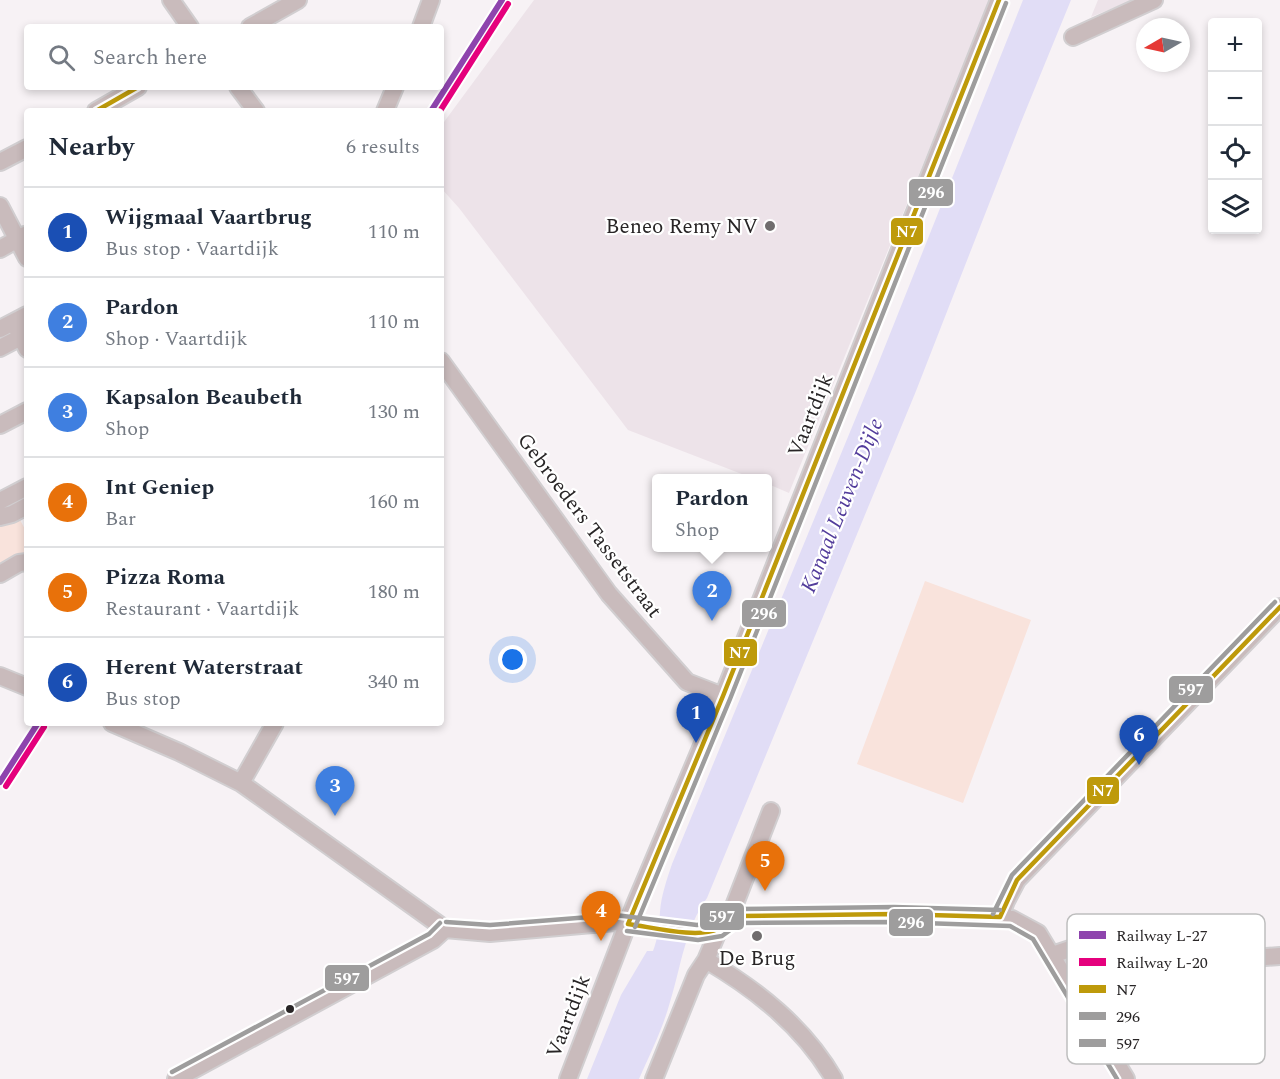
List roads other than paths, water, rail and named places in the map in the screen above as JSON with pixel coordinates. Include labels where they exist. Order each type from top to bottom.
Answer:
[{"type":"street","points":[[171,0],[188,24]]},
{"type":"street","points":[[255,24],[298,0]]},
{"type":"street","points":[[422,24],[431,0]]},
{"type":"street","name":"Vaartdijk","points":[[568,1079],[628,924],[723,696],[999,0]]},
{"type":"street","points":[[1073,37],[1154,0]]},
{"type":"street","points":[[101,108],[133,90]]},
{"type":"street","points":[[240,90],[254,108]]},
{"type":"street","points":[[386,108],[394,90]]},
{"type":"street","points":[[0,162],[24,150]]},
{"type":"street","points":[[0,206],[22,237],[0,249]]},
{"type":"street","points":[[0,348],[18,330]]},
{"type":"street","name":"Gebroeders Tassetstraat","points":[[444,365],[609,594],[687,682],[723,696]]},
{"type":"street","points":[[0,425],[24,413]]},
{"type":"street","points":[[0,501],[24,489]]},
{"type":"street","points":[[0,517],[24,508]]},
{"type":"street","points":[[0,574],[24,562]]},
{"type":"street","points":[[1000,917],[1017,880],[1280,608]]},
{"type":"street","points":[[0,676],[24,686]]},
{"type":"street","points":[[125,726],[241,783],[445,929],[490,933],[615,922],[697,933],[719,929],[730,919],[738,916],[894,914],[1000,917],[1012,919],[1038,933],[1067,980]]},
{"type":"street","points":[[241,783],[273,726]]},
{"type":"street","points":[[654,1079],[684,1003],[719,929],[734,906],[771,811]]},
{"type":"street","points":[[176,1079],[433,940],[445,929]]},
{"type":"street","points":[[1052,955],[1067,950]]},
{"type":"street","points":[[1265,957],[1280,956]]},
{"type":"street","points":[[706,960],[775,1008],[803,1035],[834,1079]]},
{"type":"street","points":[[1116,1064],[1125,1079]]},
{"type":"water","name":"Kanaal Leuven-Dijle","points":[[1023,0],[1071,0],[916,391],[707,898],[693,922],[660,1031],[639,1079],[587,1079],[621,995],[647,951],[653,951],[663,894],[672,864],[878,364]]},
{"type":"rail line","name":"L-27","points":[[433,108],[502,0]]},
{"type":"rail line","name":"L-20","points":[[442,108],[508,4]]},
{"type":"rail line","name":"L-27","points":[[0,782],[36,726]]},
{"type":"rail line","name":"L-20","points":[[6,786],[44,727]]},
{"type":"place","name":"Beneo Remy NV","points":[[770,226]]},
{"type":"place","name":"Pardon","points":[[712,621]]},
{"type":"place","name":"Wijgmaal Vaartbrug","points":[[696,743]]},
{"type":"place","name":"Herent Waterstraat","points":[[1139,765]]},
{"type":"place","name":"Kapsalon Beaubeth","points":[[335,816]]},
{"type":"place","name":"Pizza Roma","points":[[765,891]]},
{"type":"place","name":"De Brug","points":[[757,936]]},
{"type":"place","name":"Int Geniep","points":[[601,941]]}]
